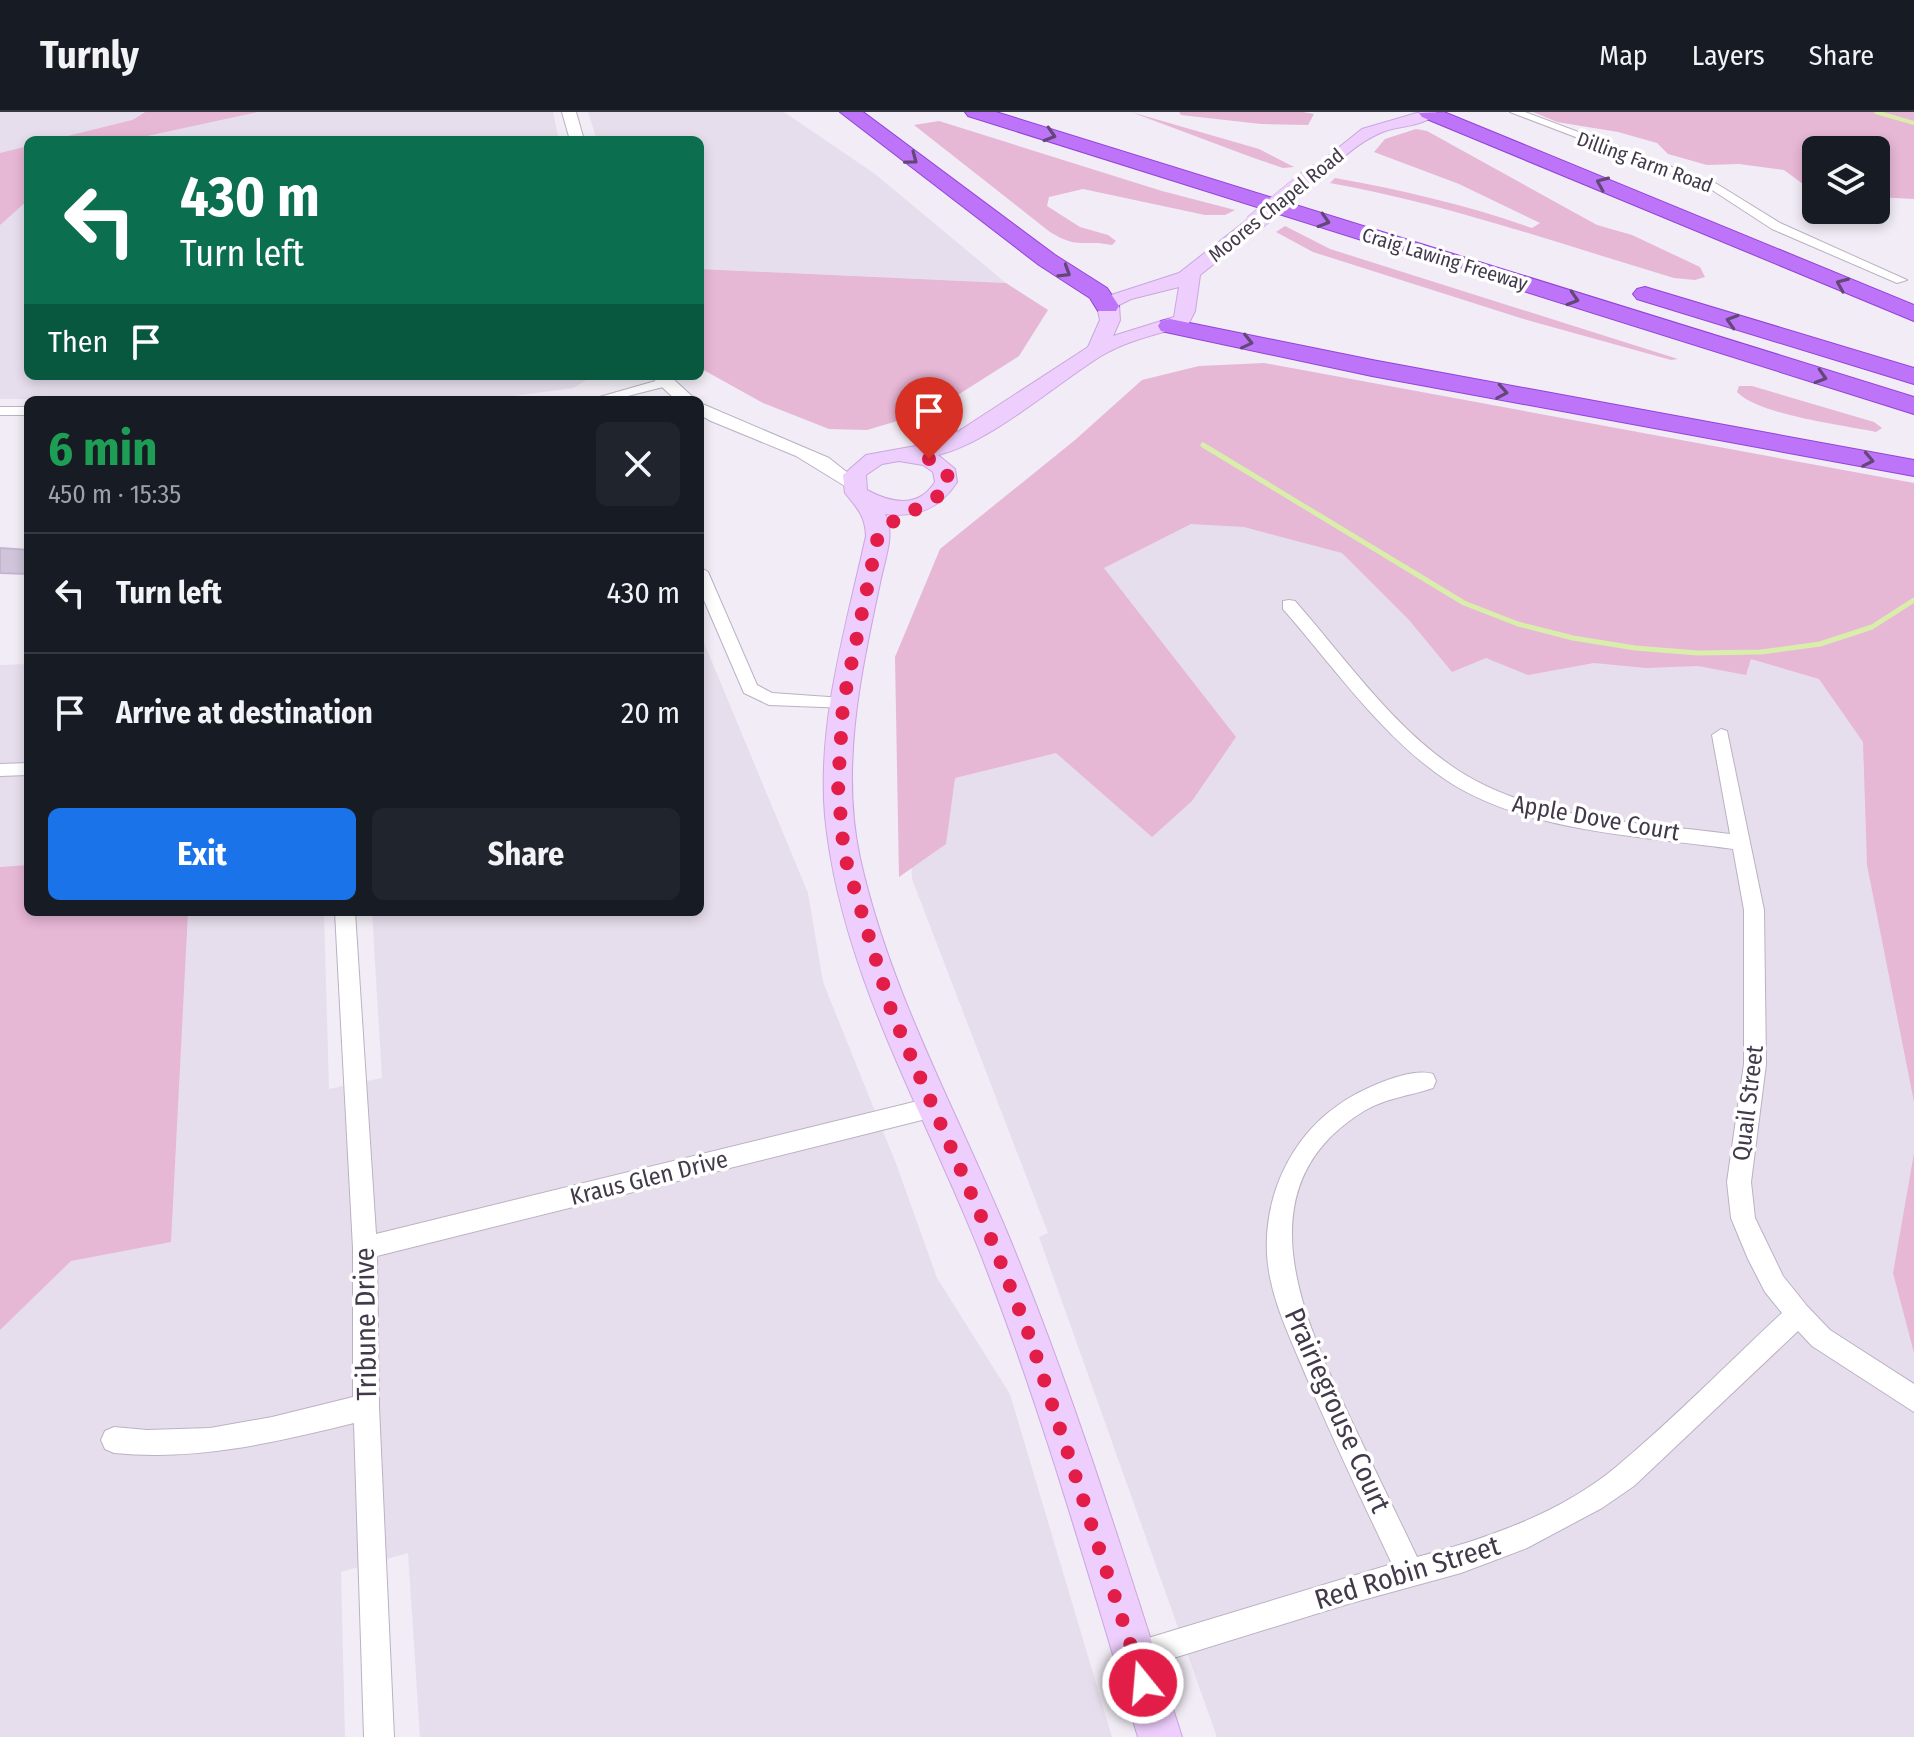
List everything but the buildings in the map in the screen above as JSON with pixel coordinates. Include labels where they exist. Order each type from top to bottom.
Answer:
[{"type":"highway","points":[[850,112],[1047,260],[1099,293],[1109,313]]},
{"type":"highway","name":"Craig Lawing Freeway","points":[[975,112],[1914,406]]},
{"type":"highway","points":[[1047,112],[1184,154]]},
{"type":"highway","points":[[1429,113],[1914,314]]},
{"type":"highway","points":[[1275,182],[1321,196]]},
{"type":"highway","points":[[1625,288],[1914,376]]},
{"type":"highway","points":[[1160,328],[1914,468]]},
{"type":"main road","name":"Moores Chapel Road","points":[[1359,137],[1366,123],[1363,113]]},
{"type":"main road","name":"Moores Chapel Road","points":[[1109,313],[1124,294],[1164,286],[1192,273],[1359,137],[1387,124],[1419,119],[1429,113]]},
{"type":"main road","name":"Moores Chapel Road","points":[[1160,328],[1186,314],[1186,287],[1192,273]]},
{"type":"main road","points":[[1097,350],[1109,313],[1127,328],[1160,328]]},
{"type":"main road","points":[[1160,328],[1097,350],[967,436],[937,449],[892,455],[860,467],[854,475],[859,492],[877,520],[878,536],[843,704],[838,786],[844,854],[892,1013],[995,1248],[1031,1340],[1160,1737]]},
{"type":"main road","points":[[946,473],[967,436]]},
{"type":"main road","points":[[878,536],[897,519],[945,491],[948,482],[946,473],[929,459],[892,455]]},
{"type":"main road","points":[[859,492],[892,509],[923,505]]},
{"type":"street","points":[[569,112],[576,136]]},
{"type":"street","name":"Dilling Farm Road","points":[[1515,112],[1713,186],[1776,226],[1901,280]]},
{"type":"street","points":[[609,396],[660,380]]},
{"type":"street","points":[[633,396],[661,380]]},
{"type":"street","points":[[664,380],[682,396]]},
{"type":"street","points":[[704,410],[724,422],[817,459],[844,462],[892,455]]},
{"type":"street","points":[[0,411],[24,411]]},
{"type":"street","points":[[817,459],[859,492]]},
{"type":"street","points":[[704,581],[750,689],[769,699],[843,704]]},
{"type":"street","name":"Apple Dove Court","points":[[1289,605],[1431,761],[1483,793],[1542,812],[1743,843]]},
{"type":"street","name":"Quail Street","points":[[1721,735],[1754,910],[1755,1064],[1739,1182],[1743,1218],[1774,1284],[1798,1314],[1821,1338],[1914,1399]]},
{"type":"street","points":[[0,770],[24,769]]},
{"type":"street","name":"Tribune Drive","points":[[345,916],[365,1248],[366,1407],[379,1737]]},
{"type":"street","name":"Prairiegrouse Court","points":[[1411,1574],[1324,1390],[1293,1313],[1279,1254],[1281,1218],[1290,1178],[1307,1149],[1335,1118],[1365,1098],[1396,1086],[1425,1081]]},
{"type":"street","name":"Kraus Glen Drive","points":[[365,1248],[934,1107]]},
{"type":"street","name":"Red Robin Street","points":[[1135,1656],[1348,1590],[1411,1574],[1517,1538],[1593,1499],[1625,1477],[1798,1314]]},
{"type":"street","points":[[114,1440],[153,1446],[230,1440],[366,1407]]},
{"type":"shaded area","points":[[0,112],[144,112],[106,136],[24,136],[24,380],[586,380],[573,388],[513,396],[24,396],[24,399],[0,399]]},
{"type":"shaded area","points":[[145,112],[258,112],[147,136],[67,136],[132,120]]},
{"type":"shaded area","points":[[258,112],[553,112],[558,136],[147,136]]},
{"type":"shaded area","points":[[588,112],[784,112],[875,174],[1006,283],[704,269],[704,136],[596,136]]},
{"type":"shaded area","points":[[1131,112],[1259,149],[1294,167],[1283,168]]},
{"type":"shaded area","points":[[1179,112],[1314,114],[1308,125],[1261,124],[1181,115]]},
{"type":"shaded area","points":[[1533,112],[1914,112],[1914,199],[1890,198],[1890,136],[1802,136],[1802,183],[1784,170],[1739,164],[1707,165],[1668,154],[1657,143],[1618,132],[1557,122]]},
{"type":"shaded area","points":[[939,121],[1162,191],[1235,210],[1225,215],[1205,215],[1083,189],[1049,197],[1047,206],[1080,227],[1108,235],[1116,241],[1112,245],[1068,241],[1050,232],[914,125]]},
{"type":"shaded area","points":[[1416,129],[1427,131],[1597,225],[1632,235],[1700,267],[1705,277],[1695,280],[1674,278],[1460,213],[1330,183],[1335,178],[1410,193],[1532,228],[1540,223],[1459,184],[1374,152],[1385,139]]},
{"type":"shaded area","points":[[24,147],[24,204],[0,225],[0,153]]},
{"type":"shaded area","points":[[1285,226],[1330,249],[1678,359],[1671,360],[1527,320],[1313,252],[1276,232]]},
{"type":"shaded area","points":[[704,269],[1006,283],[1048,310],[1019,356],[934,410],[867,430],[829,429],[763,403],[704,370]]},
{"type":"shaded area","points":[[1264,363],[1914,483],[1914,1102],[1867,865],[1863,742],[1819,679],[1751,659],[1746,675],[1698,666],[1646,668],[1594,663],[1528,675],[1486,658],[1452,672],[1409,620],[1342,553],[1244,527],[1191,524],[1104,568],[1236,737],[1192,801],[1152,837],[1056,753],[955,778],[946,844],[899,877],[895,657],[940,549],[1075,440],[1142,380],[1199,366]]},
{"type":"shaded area","points":[[1739,386],[1752,386],[1874,422],[1882,428],[1876,432],[1782,413],[1748,400],[1737,392]]},
{"type":"shaded area","points":[[1068,505],[1914,526],[1914,1737],[1217,1737],[1039,1237],[1048,1233],[912,879],[905,683]]},
{"type":"shaded area","points":[[704,643],[808,893],[823,982],[897,1166],[937,1278],[1010,1394],[1112,1737],[420,1737],[408,1553],[341,1572],[345,1737],[0,1737],[0,665],[24,664],[24,916],[324,916],[329,1089],[382,1078],[372,916],[704,916]]},
{"type":"shaded area","points":[[24,865],[24,916],[188,916],[171,1242],[71,1261],[0,1330],[0,867]]},
{"type":"shaded area","points":[[1914,1153],[1914,1353],[1893,1273]]},
{"type":"waterway","points":[[1876,112],[1914,123]]},
{"type":"waterway","points":[[1203,445],[1464,603],[1518,624],[1573,638],[1635,648],[1698,653],[1761,652],[1820,644],[1872,627],[1914,600]]},
{"type":"route","points":[[929,459],[946,473],[948,482],[945,491],[897,519],[878,536],[843,704],[838,786],[844,854],[892,1013],[995,1248],[1031,1340],[1074,1463],[1143,1683]]}]
